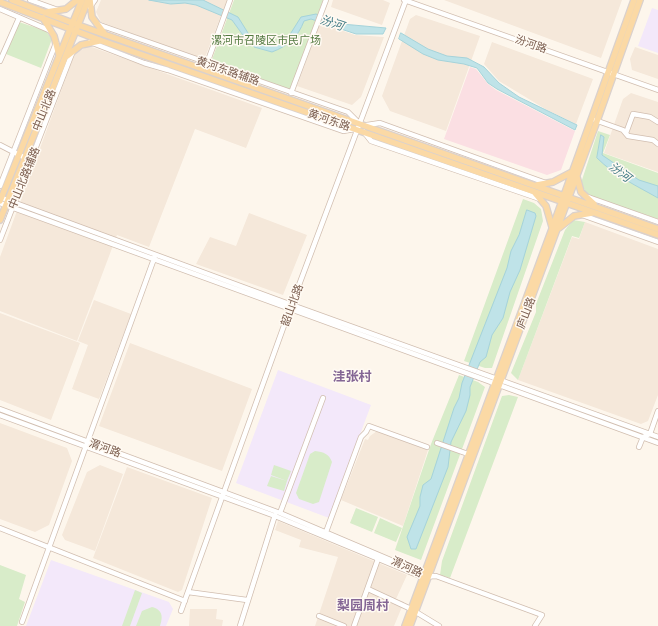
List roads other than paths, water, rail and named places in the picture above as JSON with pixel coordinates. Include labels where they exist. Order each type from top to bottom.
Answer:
[{"type":"main road","name":"黄河东路","points":[[12,0],[72,23],[206,66],[537,185],[658,235]]},
{"type":"main road","name":"中山北路","points":[[3,201],[25,158],[62,56],[72,23],[82,0]]},
{"type":"main road","points":[[89,0],[92,18],[104,33]]},
{"type":"main road","name":"中山北路","points":[[0,220],[3,201],[16,154],[62,56],[76,31],[89,0]]},
{"type":"main road","name":"庐山路","points":[[611,73],[634,0]]},
{"type":"main road","name":"庐山路","points":[[410,626],[423,575],[554,230],[611,73],[640,0]]},
{"type":"main road","points":[[46,12],[66,9],[75,1]]},
{"type":"main road","name":"黄河东路","points":[[0,2],[70,29],[564,203],[596,210],[658,229]]},
{"type":"main road","points":[[43,18],[51,30],[62,56],[90,42],[102,40]]},
{"type":"main road","points":[[533,192],[542,200],[548,211],[554,230],[579,214],[596,210],[578,186],[574,174],[548,184],[537,185]]},
{"type":"main road","name":"庐山路","points":[[404,626],[429,578],[497,381]]},
{"type":"street","points":[[30,0],[60,11]]},
{"type":"street","points":[[90,7],[95,0]]},
{"type":"street","points":[[206,66],[230,0]]},
{"type":"street","points":[[291,93],[326,0]]},
{"type":"street","name":"汾河路","points":[[405,0],[658,90]]},
{"type":"street","name":"韶山北路","points":[[181,611],[291,307],[362,123],[405,0]]},
{"type":"street","points":[[0,9],[51,30]]},
{"type":"street","points":[[1,58],[19,18]]},
{"type":"street","name":"黄河东路辅路","points":[[96,24],[206,66],[348,112],[362,123]]},
{"type":"street","name":"黄河东路辅路","points":[[90,42],[144,63],[343,131],[359,130]]},
{"type":"street","name":"中山北路辅路","points":[[0,186],[16,154],[56,43]]},
{"type":"street","name":"中山北路辅路","points":[[0,240],[74,49]]},
{"type":"street","points":[[626,133],[633,114],[650,117],[658,122]]},
{"type":"street","points":[[594,120],[623,130],[628,136],[653,140],[658,144]]},
{"type":"street","points":[[362,123],[380,123],[548,184]]},
{"type":"street","points":[[359,130],[371,141],[542,200]]},
{"type":"street","points":[[0,145],[31,161]]},
{"type":"street","points":[[585,196],[658,222]]},
{"type":"street","points":[[3,201],[291,307],[658,437]]},
{"type":"street","points":[[579,214],[658,242]]},
{"type":"street","points":[[22,622],[155,257]]},
{"type":"street","points":[[497,381],[658,443]]},
{"type":"street","points":[[240,626],[247,600],[277,514],[323,398]]},
{"type":"street","points":[[639,447],[643,437],[650,434],[658,411]]},
{"type":"street","name":"渭河路","points":[[1,413],[326,532],[429,578]]},
{"type":"street","points":[[326,532],[361,437],[369,426],[427,447]]},
{"type":"street","points":[[437,443],[468,454]]},
{"type":"street","name":"渭河路","points":[[277,514],[378,559],[423,575]]},
{"type":"street","points":[[0,528],[185,601]]},
{"type":"street","points":[[354,626],[378,559]]},
{"type":"street","points":[[429,578],[436,576],[542,615],[535,626]]},
{"type":"street","points":[[368,589],[413,610],[439,626]]},
{"type":"street","points":[[188,592],[247,600]]},
{"type":"street","points":[[319,616],[344,626]]},
{"type":"water","name":"汾河","points":[[149,0],[203,0],[238,17],[253,41],[265,45],[276,45],[283,42],[289,36],[301,17],[316,14],[342,24],[386,28],[383,34],[356,34],[311,19],[304,21],[299,32],[288,44],[272,52],[254,47],[245,38],[232,20],[196,5],[185,3],[171,4]]},
{"type":"water","points":[[401,33],[428,49],[447,56],[467,58],[484,67],[499,83],[519,97],[577,125],[575,130],[497,89],[488,83],[477,68],[464,64],[438,60],[423,54],[399,39]]},
{"type":"water","name":"汾河","points":[[601,135],[604,137],[602,155],[639,180],[658,186],[658,198],[634,185],[597,158]]},
{"type":"water","points":[[527,210],[535,213],[536,216],[520,270],[510,292],[503,318],[492,335],[486,357],[480,362],[470,387],[470,395],[466,411],[451,442],[448,467],[416,549],[411,549],[407,537],[420,506],[420,497],[423,485],[431,479],[454,408],[459,398],[462,383],[507,268],[511,251],[519,235]]},
{"type":"district","name":"洼张村","points":[[352,377]]},
{"type":"district","name":"梨园周村","points":[[363,606]]},
{"type":"park label","name":"漯河市召陵区市民广场","points":[[266,40]]}]
